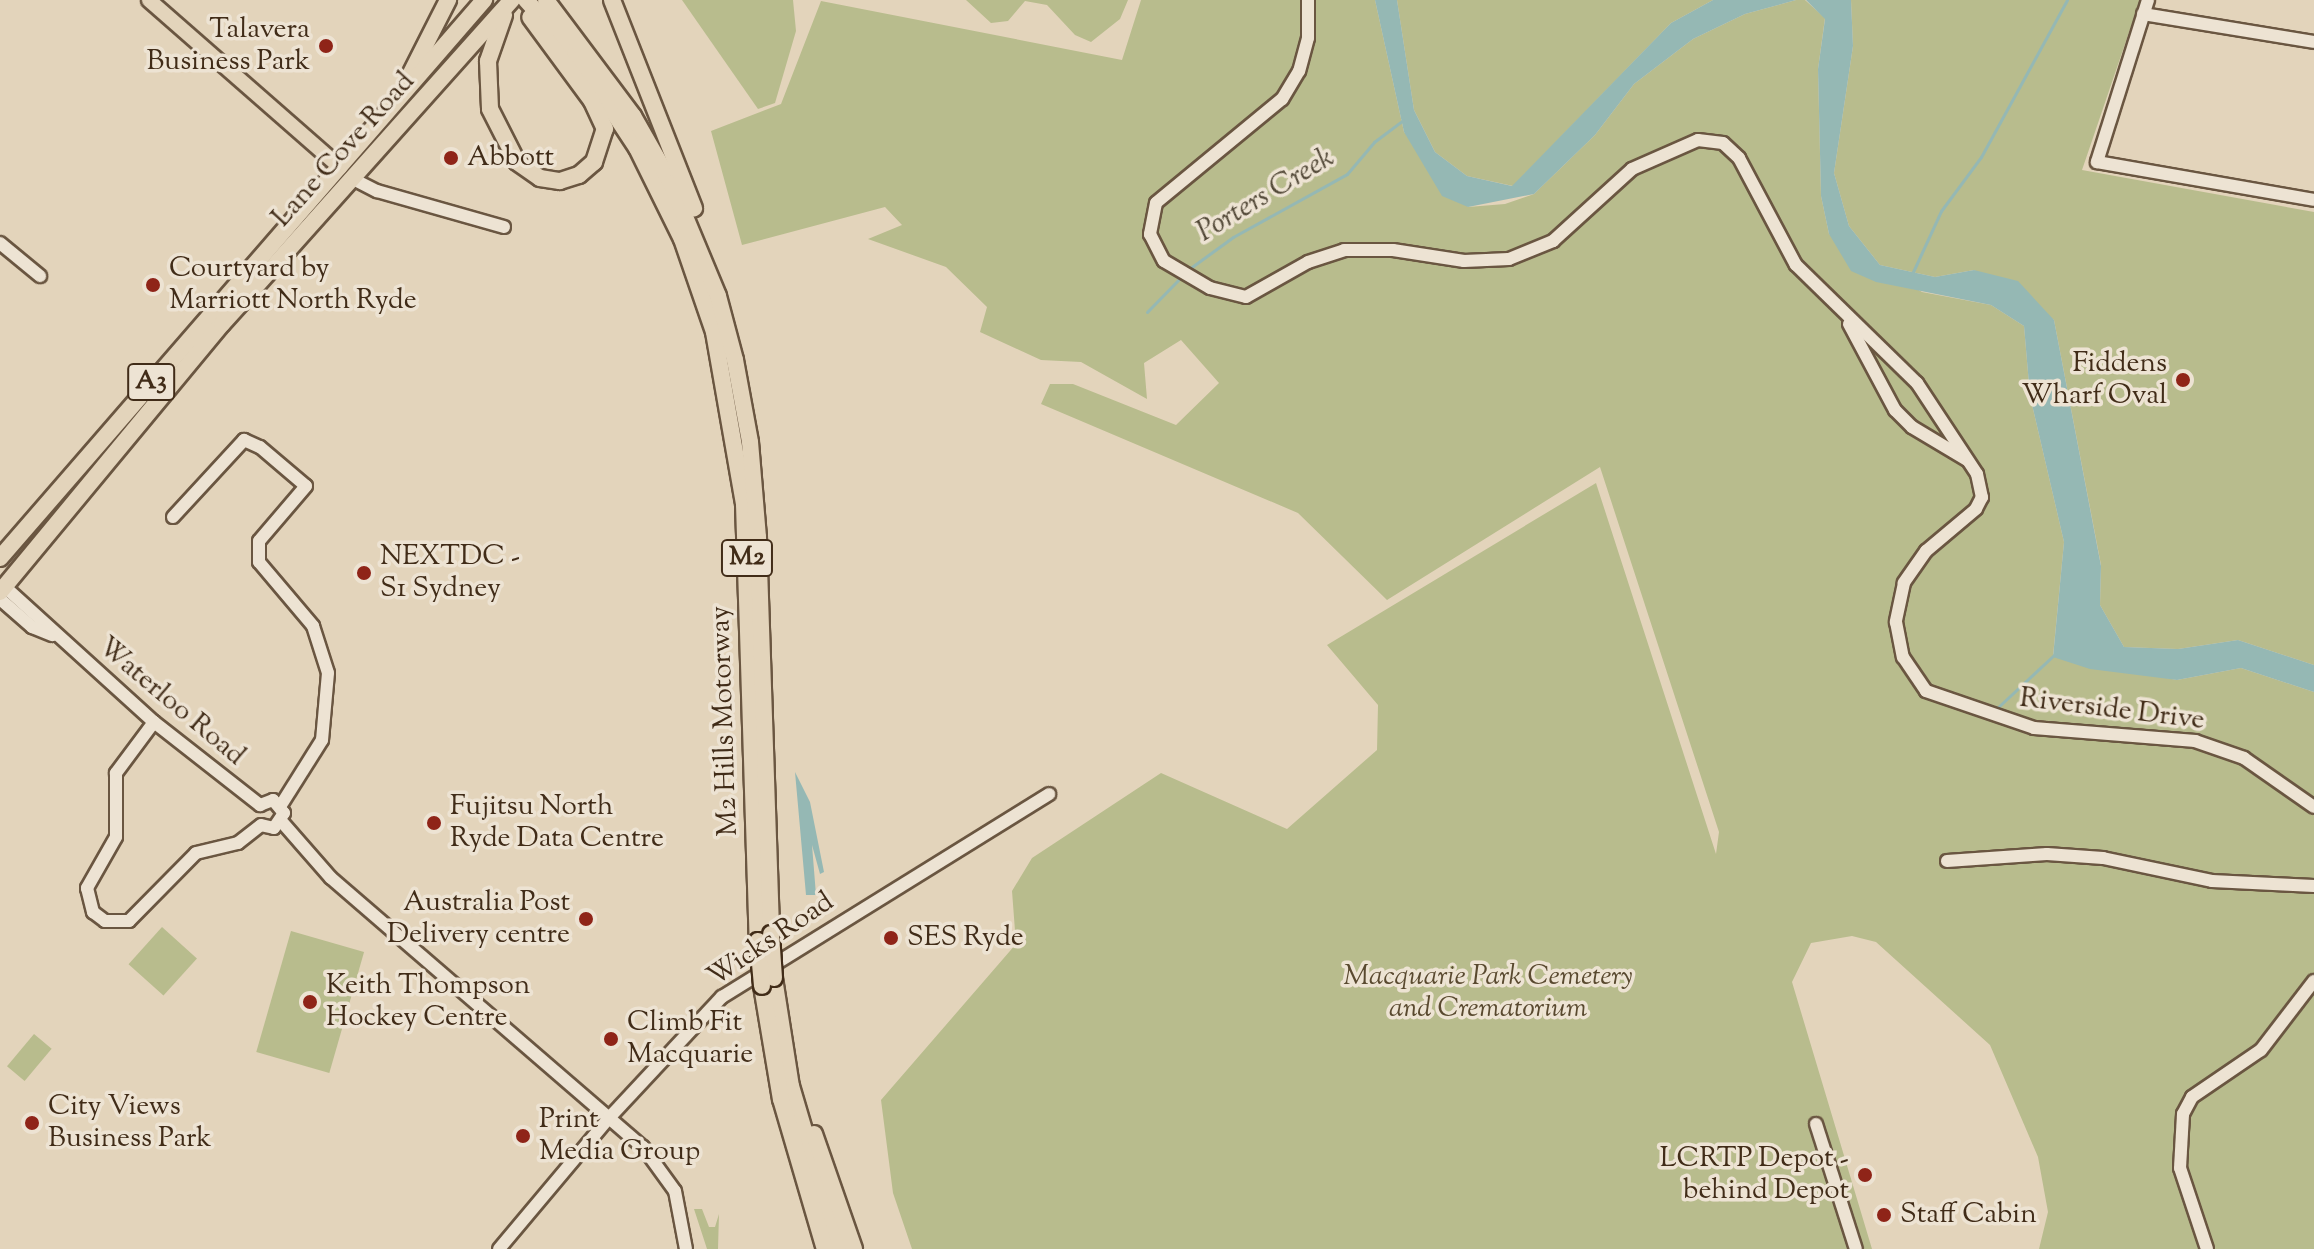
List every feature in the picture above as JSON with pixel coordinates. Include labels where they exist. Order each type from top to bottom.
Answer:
[{"type":"highway","points":[[387,112],[448,0]]},
{"type":"highway","name":"Lane Cove Road","points":[[0,558],[484,0]]},
{"type":"highway","name":"M2 Hills Motorway","points":[[526,0],[575,54],[637,148],[682,239],[714,332],[744,504],[768,982],[786,1117],[825,1249]]},
{"type":"highway","name":"M2 Hills Motorway","points":[[546,0],[633,116],[671,183],[718,296],[742,398],[755,489],[764,938]]},
{"type":"highway","name":"M2","points":[[612,0],[720,271],[718,296]]},
{"type":"highway","name":"Lane Cove Road","points":[[1,590],[231,313],[355,180],[512,2]]},
{"type":"highway","points":[[512,2],[602,118],[603,145],[590,167],[574,177],[553,181],[526,171],[490,109],[488,61],[512,2]]},
{"type":"highway","points":[[340,167],[355,180]]},
{"type":"highway","name":"M2 Hills Motorway","points":[[768,982],[791,1086],[839,1249]]},
{"type":"highway","points":[[791,1086],[806,1111],[854,1249]]},
{"type":"highway","points":[[786,1117],[792,1172],[814,1249]]},
{"type":"main road","points":[[149,0],[340,167]]},
{"type":"street","name":"Riverside Drive","points":[[1308,0],[1308,38],[1291,86],[1238,137],[1174,184],[1151,212],[1154,244],[1174,267],[1189,276],[1246,297],[1308,262],[1344,250],[1490,262],[1526,255],[1559,236],[1632,169],[1707,140],[1723,143],[1739,158],[1791,258],[1843,315],[1917,383],[1969,462],[1982,497],[1971,514],[1926,551],[1904,583],[1896,622],[1903,657],[1926,691],[1995,718],[2034,728],[2195,741],[2244,758],[2314,807]]},
{"type":"street","points":[[2148,0],[2097,162],[2314,200]]},
{"type":"street","points":[[2143,14],[2314,42]]},
{"type":"street","points":[[355,180],[377,191],[504,227]]},
{"type":"street","points":[[0,243],[40,276]]},
{"type":"street","name":"Riverside Drive","points":[[1843,315],[1895,410],[1939,446],[1969,462]]},
{"type":"street","points":[[173,517],[240,443],[260,447],[306,486],[259,541],[259,562],[313,626],[328,673],[322,740],[281,805],[282,822],[331,878],[609,1118],[666,1174],[680,1204],[686,1249]]},
{"type":"street","points":[[0,542],[22,532]]},
{"type":"street","name":"Waterloo Road","points":[[1,590],[154,722],[260,805]]},
{"type":"street","points":[[154,722],[116,773],[116,837],[87,888],[93,912],[105,921],[129,921],[196,853],[238,843],[261,825]]},
{"type":"street","name":"Wicks Road","points":[[499,1249],[609,1118],[741,983],[1049,794]]},
{"type":"street","points":[[281,805],[268,800],[260,805],[256,817],[261,825],[269,828],[282,822]]},
{"type":"street","points":[[1947,861],[2089,857],[2212,881],[2314,886]]},
{"type":"street","points":[[2207,1249],[2180,1168],[2183,1114],[2192,1097],[2261,1050],[2314,981]]},
{"type":"street","points":[[1816,1124],[1856,1249]]},
{"type":"green space","points":[[682,0],[793,0],[796,31],[775,103],[758,109]]},
{"type":"green space","points":[[966,0],[1128,0],[1120,19],[1091,42],[1075,35],[1047,5],[1025,1],[1008,21],[991,23]]},
{"type":"green space","name":"Macquarie Park Cemetery and Crematorium","points":[[1141,0],[1375,0],[1404,132],[1468,207],[1505,204],[1534,194],[1595,135],[1634,84],[1693,39],[1745,14],[1796,0],[1805,0],[1825,18],[1818,69],[1821,196],[1829,234],[1922,292],[1991,305],[2024,326],[2030,396],[2064,542],[2053,656],[2177,680],[2241,668],[2314,692],[2314,1249],[2039,1249],[2048,1212],[2038,1157],[1990,1045],[1876,942],[1852,936],[1811,943],[1792,982],[1872,1249],[912,1249],[893,1193],[881,1100],[1016,944],[1012,891],[1032,858],[1161,773],[1287,829],[1377,750],[1378,705],[1327,645],[1596,483],[1716,854],[1719,832],[1600,467],[1387,600],[1298,513],[1041,404],[1050,384],[1073,384],[1176,425],[1219,383],[1181,340],[1144,363],[1147,399],[1081,362],[1041,360],[980,332],[987,307],[946,267],[868,239],[902,225],[885,207],[742,245],[711,131],[781,104],[821,1],[1122,60]]},
{"type":"green space","points":[[1397,0],[1713,0],[1671,23],[1513,186],[1467,176],[1435,152],[1414,110]]},
{"type":"green space","points":[[1851,0],[2140,0],[2082,170],[2314,212],[2314,665],[2238,640],[2178,649],[2124,647],[2100,605],[2101,565],[2054,320],[1974,270],[1935,277],[1880,265],[1849,226],[1834,173],[1853,46]]},
{"type":"green space","points":[[162,927],[197,958],[163,996],[129,964]]},
{"type":"green space","name":"Keith Thompson Hockey Centre","points":[[291,931],[364,952],[329,1073],[256,1052]]},
{"type":"green space","points":[[34,1034],[52,1049],[25,1081],[7,1066]]},
{"type":"green space","points":[[694,1209],[702,1209],[709,1227],[715,1227],[719,1214],[718,1249],[707,1249]]},
{"type":"water","points":[[1375,0],[1397,0],[1414,110],[1435,152],[1467,176],[1512,186],[1671,23],[1713,0],[1796,0],[1745,14],[1693,39],[1634,84],[1595,135],[1534,194],[1468,207],[1442,196],[1404,132]]},
{"type":"water","points":[[1806,0],[1851,0],[1853,46],[1834,173],[1849,226],[1880,265],[1935,277],[1974,270],[2018,281],[2054,320],[2101,566],[2100,605],[2124,647],[2178,649],[2238,640],[2314,665],[2314,692],[2241,668],[2177,680],[2090,669],[2053,657],[2064,542],[2030,396],[2024,326],[1991,305],[1876,282],[1851,271],[1829,234],[1821,196],[1818,69],[1825,19]]},
{"type":"water","points":[[795,772],[810,802],[824,872],[820,874],[812,845],[816,895],[806,895]]},
{"type":"waterway","points":[[1912,274],[1941,211],[1981,157],[2067,0]]},
{"type":"waterway","name":"Porters Creek","points":[[1189,269],[1233,237],[1347,174],[1374,142],[1403,120]]},
{"type":"waterway","name":"Porters Creek","points":[[1147,312],[1183,275]]},
{"type":"waterway","points":[[1996,709],[2055,654]]},
{"type":"place","name":"Talavera Business Park","points":[[326,46]]},
{"type":"place","name":"Abbott","points":[[451,158]]},
{"type":"place","name":"Courtyard by Marriott North Ryde","points":[[153,285]]},
{"type":"place","name":"Fiddens Wharf Oval","points":[[2183,380]]},
{"type":"place","name":"NEXTDC - S1 Sydney","points":[[364,573]]},
{"type":"place","name":"Fujitsu North Ryde Data Centre","points":[[434,823]]},
{"type":"place","name":"Australia Post Delivery centre","points":[[586,919]]},
{"type":"place","name":"SES Ryde","points":[[891,938]]},
{"type":"place","name":"Keith Thompson Hockey Centre","points":[[310,1002]]},
{"type":"place","name":"Climb Fit Macquarie","points":[[611,1039]]},
{"type":"place","name":"City Views Business Park","points":[[32,1123]]},
{"type":"place","name":"Print Media Group","points":[[523,1136]]},
{"type":"place","name":"LCRTP Depot - behind Depot","points":[[1865,1175]]},
{"type":"place","name":"Staff Cabin","points":[[1884,1215]]}]
